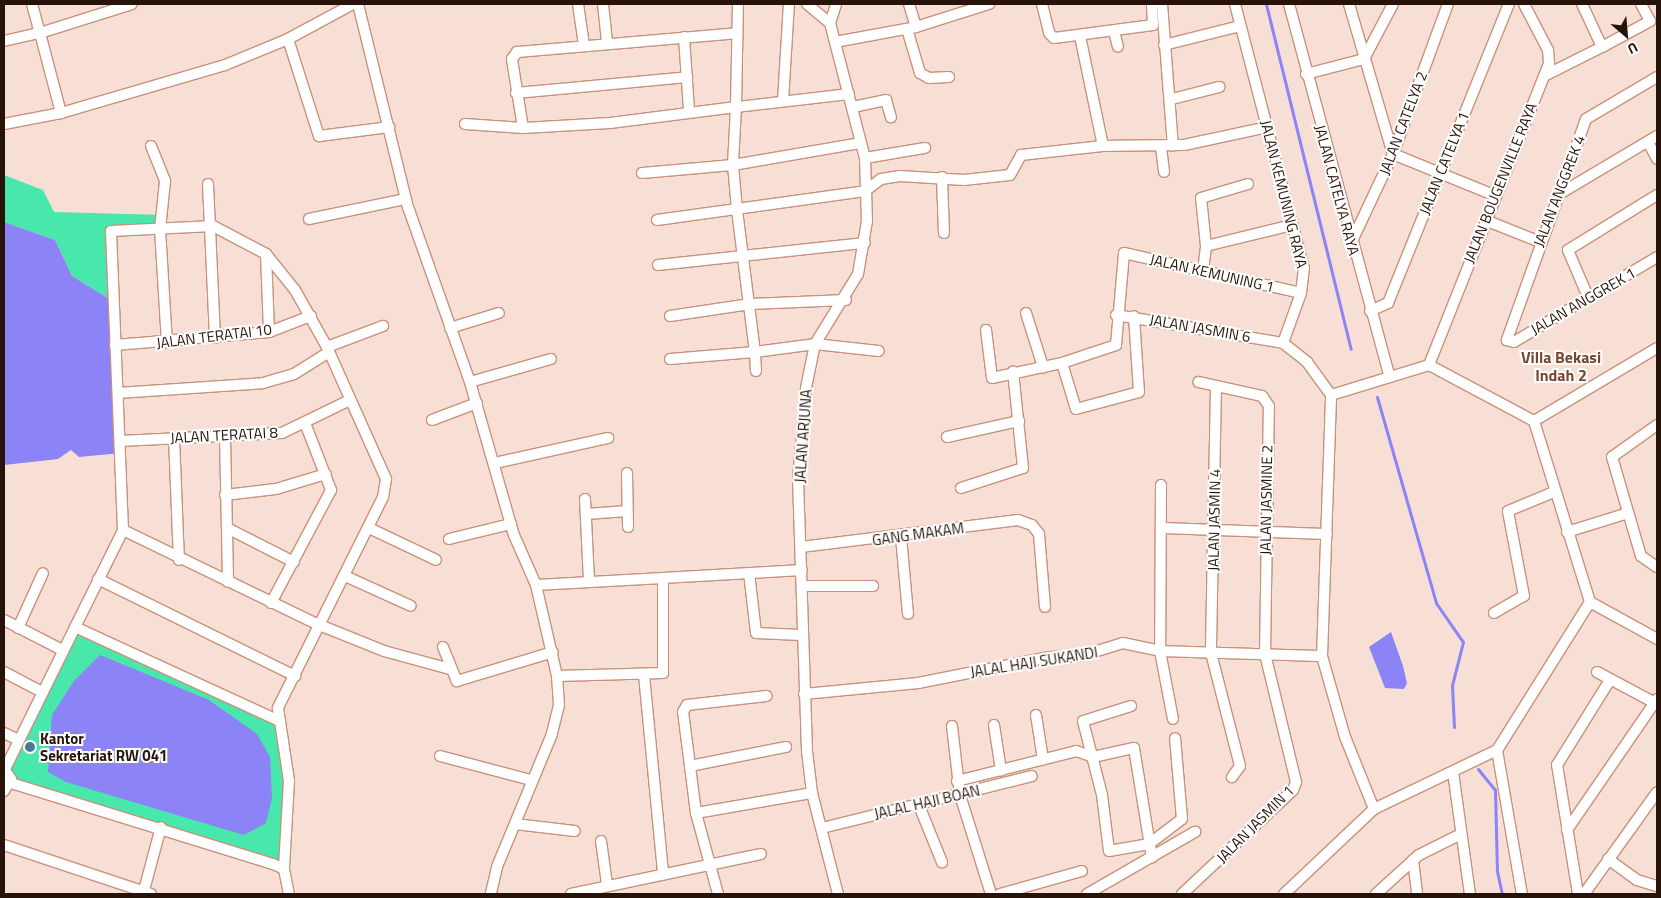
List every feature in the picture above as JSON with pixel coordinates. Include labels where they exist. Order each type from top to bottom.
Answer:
[{"type":"street","points":[[32,4],[61,113]]},
{"type":"street","points":[[4,41],[40,33],[132,4]]},
{"type":"street","points":[[4,124],[61,113],[225,65],[288,39],[353,4]]},
{"type":"street","points":[[358,4],[406,199],[477,403],[511,524],[536,585],[557,676],[559,705],[552,734],[531,780],[491,894]]},
{"type":"street","points":[[578,4],[584,45]]},
{"type":"street","points":[[603,4],[607,43]]},
{"type":"street","points":[[738,4],[733,165],[750,304],[756,372]]},
{"type":"street","points":[[783,101],[788,4]]},
{"type":"street","points":[[807,4],[830,23],[836,4]]},
{"type":"street","points":[[909,4],[911,28],[920,73],[929,78],[949,77]]},
{"type":"street","points":[[835,42],[911,28],[969,6],[989,4]]},
{"type":"street","points":[[1042,4],[1051,36],[1080,36],[1153,24],[1152,4]]},
{"type":"street","points":[[1162,4],[1164,45],[1172,99],[1173,146]]},
{"type":"street","name":"JALAN KEMUNING RAYA","points":[[1235,4],[1304,268],[1301,293],[1284,343]]},
{"type":"street","name":"JALAN CATELYA RAYA","points":[[1289,4],[1370,311],[1389,374]]},
{"type":"street","points":[[1349,4],[1393,154],[1494,195]]},
{"type":"street","points":[[1306,74],[1364,59],[1393,4]]},
{"type":"street","name":"JALAN CATELYA 2","points":[[1352,241],[1393,154],[1448,4]]},
{"type":"street","name":"JALAN CATELYA 1","points":[[1370,311],[1388,303],[1509,4]]},
{"type":"street","name":"JALAN BOUGENVILLE RAYA","points":[[1429,365],[1494,195],[1544,76],[1548,50],[1524,4]]},
{"type":"street","points":[[1582,4],[1602,47]]},
{"type":"street","points":[[1544,76],[1653,19],[1641,4]]},
{"type":"street","name":"JALAN ARJUNA","points":[[830,23],[865,158],[865,243],[858,274],[846,300],[815,344],[802,418],[802,635],[804,694],[812,793],[838,894]]},
{"type":"street","points":[[1164,45],[1240,26]]},
{"type":"street","points":[[1114,31],[1118,47]]},
{"type":"street","points":[[523,128],[512,59],[516,52],[737,33]]},
{"type":"street","points":[[1080,36],[1103,146]]},
{"type":"street","points":[[684,37],[689,110]]},
{"type":"street","points":[[288,39],[319,136],[389,127]]},
{"type":"street","points":[[516,93],[687,77]]},
{"type":"street","name":"JALAN ANGGREK 4","points":[[1508,341],[1540,242],[1561,193],[1588,117],[1657,77]]},
{"type":"street","points":[[1172,99],[1219,87]]},
{"type":"street","points":[[465,124],[523,128],[610,123],[689,110],[736,107],[849,94]]},
{"type":"street","points":[[853,108],[886,100],[891,117]]},
{"type":"street","points":[[656,220],[865,191],[890,177],[942,177],[964,180],[1010,175],[1021,155],[1103,146],[1173,146],[1267,126]]},
{"type":"street","points":[[1561,193],[1657,136]]},
{"type":"street","points":[[1648,142],[1657,159]]},
{"type":"street","points":[[642,173],[733,165],[861,143]]},
{"type":"street","points":[[151,146],[165,181],[160,229],[166,343]]},
{"type":"street","points":[[1161,147],[1164,172]]},
{"type":"street","points":[[865,158],[925,148]]},
{"type":"street","points":[[942,177],[944,233]]},
{"type":"street","points":[[208,184],[212,226],[215,338]]},
{"type":"street","points":[[1203,271],[1206,246],[1201,198],[1248,184]]},
{"type":"street","points":[[1588,298],[1568,250],[1657,195]]},
{"type":"street","points":[[309,219],[406,199]]},
{"type":"street","points":[[1485,220],[1540,242]]},
{"type":"street","points":[[1206,246],[1292,225]]},
{"type":"street","points":[[284,870],[161,828],[11,783],[4,769],[40,691],[123,530],[111,231],[212,226],[266,254],[311,316],[386,479],[386,490],[345,576],[317,624],[295,676],[278,708],[279,721],[285,736],[289,781],[284,870],[289,894]]},
{"type":"street","points":[[658,265],[865,243]]},
{"type":"street","name":"JALAN KEMUNING 1","points":[[1116,315],[1122,253],[1301,293]]},
{"type":"street","points":[[266,254],[269,332]]},
{"type":"street","name":"JALAN ANGGREK 1","points":[[1508,341],[1588,298],[1657,257]]},
{"type":"street","points":[[670,316],[750,304],[846,300]]},
{"type":"street","points":[[450,328],[499,313]]},
{"type":"street","points":[[1026,313],[1043,367]]},
{"type":"street","points":[[1116,315],[1116,346]]},
{"type":"street","name":"JALAN JASMIN 6","points":[[1116,315],[1134,316],[1284,343]]},
{"type":"street","name":"JALAN TERATAI 10","points":[[115,345],[166,343],[269,332],[311,316]]},
{"type":"street","points":[[1062,363],[1072,406],[1078,410],[1140,392],[1134,316]]},
{"type":"street","points":[[118,392],[263,383],[294,374],[327,350],[383,326]]},
{"type":"street","points":[[986,330],[990,376],[1062,363],[1116,346],[1135,345]]},
{"type":"street","points":[[1284,343],[1307,362],[1331,395],[1322,656],[1345,737],[1374,809]]},
{"type":"street","points":[[670,359],[755,352],[815,344],[879,351]]},
{"type":"street","points":[[1534,421],[1657,348]]},
{"type":"street","points":[[470,382],[551,359]]},
{"type":"street","points":[[1331,395],[1352,389],[1389,374],[1429,365],[1534,421],[1554,492],[1590,602],[1657,639]]},
{"type":"street","points":[[961,488],[1021,470],[1020,421],[1013,372]]},
{"type":"street","name":"JALAN JASMINE 2","points":[[1199,382],[1262,396],[1268,403],[1265,654]]},
{"type":"street","name":"JALAN JASMIN 4","points":[[1216,386],[1210,653],[1240,766],[1232,777]]},
{"type":"street","name":"JALAN TERATAI 8","points":[[120,441],[282,433],[350,400]]},
{"type":"street","points":[[432,420],[477,403]]},
{"type":"street","points":[[947,437],[1020,421]]},
{"type":"street","points":[[271,603],[331,490],[305,423]]},
{"type":"street","points":[[1657,427],[1613,454],[1641,556],[1657,567]]},
{"type":"street","points":[[225,436],[228,582]]},
{"type":"street","points":[[174,437],[179,560]]},
{"type":"street","points":[[495,463],[608,438]]},
{"type":"street","points":[[225,495],[276,489],[326,474]]},
{"type":"street","points":[[627,474],[628,528]]},
{"type":"street","points":[[1161,485],[1160,651],[1173,719]]},
{"type":"street","points":[[1494,613],[1524,596],[1508,510],[1554,492]]},
{"type":"street","points":[[585,499],[589,582]]},
{"type":"street","points":[[587,514],[627,511]]},
{"type":"street","points":[[1567,532],[1628,513]]},
{"type":"street","name":"GANG MAKAM","points":[[802,547],[901,537],[1018,520],[1032,525],[1040,539],[1045,607]]},
{"type":"street","points":[[448,539],[511,524]]},
{"type":"street","points":[[227,528],[294,562]]},
{"type":"street","points":[[368,528],[436,560]]},
{"type":"street","points":[[1162,528],[1265,534],[1327,534]]},
{"type":"street","points":[[123,530],[179,560],[317,624],[384,651],[450,669]]},
{"type":"street","points":[[901,537],[908,614]]},
{"type":"street","points":[[536,585],[802,570]]},
{"type":"street","points":[[18,628],[43,573]]},
{"type":"street","points":[[749,573],[756,633],[802,635]]},
{"type":"street","points":[[345,576],[411,606]]},
{"type":"street","points":[[557,676],[644,675],[665,671],[663,578]]},
{"type":"street","points":[[98,580],[295,676]]},
{"type":"street","points":[[802,586],[873,586]]},
{"type":"street","points":[[1284,894],[1374,809],[1497,750],[1590,602]]},
{"type":"street","points":[[4,620],[62,650]]},
{"type":"street","points":[[74,627],[279,721]]},
{"type":"street","name":"JALAL HAJI SUKANDI","points":[[804,694],[918,683],[1050,657],[1081,656],[1123,643],[1160,651],[1322,656]]},
{"type":"street","points":[[443,647],[450,669],[457,681],[553,652]]},
{"type":"street","name":"JALAN JASMIN 1","points":[[1182,894],[1296,785],[1265,654]]},
{"type":"street","points":[[4,672],[40,691]]},
{"type":"street","points":[[1567,830],[1657,702],[1597,672]]},
{"type":"street","points":[[644,675],[663,874]]},
{"type":"street","points":[[1578,894],[1558,760],[1610,680]]},
{"type":"street","points":[[718,894],[712,865],[696,813],[683,712],[688,705],[766,696]]},
{"type":"street","points":[[1131,706],[1085,718],[1102,795],[1105,845],[1109,850],[1151,851],[1183,817],[1175,738]]},
{"type":"street","points":[[1036,715],[1043,759]]},
{"type":"street","points":[[952,726],[960,795],[991,894]]},
{"type":"street","points":[[994,726],[1001,770]]},
{"type":"street","points":[[4,733],[17,739]]},
{"type":"street","points":[[690,766],[786,747]]},
{"type":"street","points":[[958,781],[1076,751],[1093,757],[1136,750],[1151,851]]},
{"type":"street","points":[[1497,750],[1522,894]]},
{"type":"street","points":[[440,756],[531,780]]},
{"type":"street","points":[[1453,772],[1470,894]]},
{"type":"street","name":"JALAL HAJI BOAN","points":[[822,828],[1032,776]]},
{"type":"street","points":[[4,791],[11,783]]},
{"type":"street","points":[[1584,894],[1657,792]]},
{"type":"street","points":[[696,813],[812,793]]},
{"type":"street","points":[[918,803],[942,862]]},
{"type":"street","points":[[515,824],[575,831]]},
{"type":"street","points":[[4,844],[146,894],[161,828]]},
{"type":"street","points":[[1087,894],[1151,851],[1196,832]]},
{"type":"street","points":[[1376,894],[1413,860],[1461,834]]},
{"type":"street","points":[[601,841],[608,884]]},
{"type":"street","points":[[570,894],[608,884],[761,854]]},
{"type":"street","points":[[1608,859],[1637,880],[1657,886]]},
{"type":"street","points":[[1413,860],[1417,894]]},
{"type":"street","points":[[1000,894],[1082,872]]},
{"type":"green space","points":[[4,175],[43,190],[54,212],[164,215],[160,229],[111,231],[111,300],[72,276],[55,240],[4,222]]},
{"type":"green space","points":[[75,627],[279,721],[285,736],[284,869],[12,783],[4,791],[4,769]]},
{"type":"shaded area","points":[[4,222],[55,240],[72,276],[111,300],[121,453],[79,457],[71,450],[58,459],[4,465]]},
{"type":"shaded area","points":[[1391,632],[1407,683],[1404,689],[1385,688],[1369,647]]},
{"type":"shaded area","points":[[100,655],[209,700],[257,734],[270,757],[272,798],[266,823],[244,835],[66,782],[48,772],[52,715],[74,681]]},
{"type":"waterway","points":[[1266,4],[1351,349]]},
{"type":"waterway","points":[[1377,397],[1436,603],[1463,642],[1452,685],[1454,727]]},
{"type":"waterway","points":[[1478,769],[1495,790],[1497,871],[1502,894]]},
{"type":"place","name":"Kantor Sekretariat RW 041","points":[[30,747]]},
{"type":"district","name":"Villa Bekasi Indah 2","points":[[1561,366]]}]
